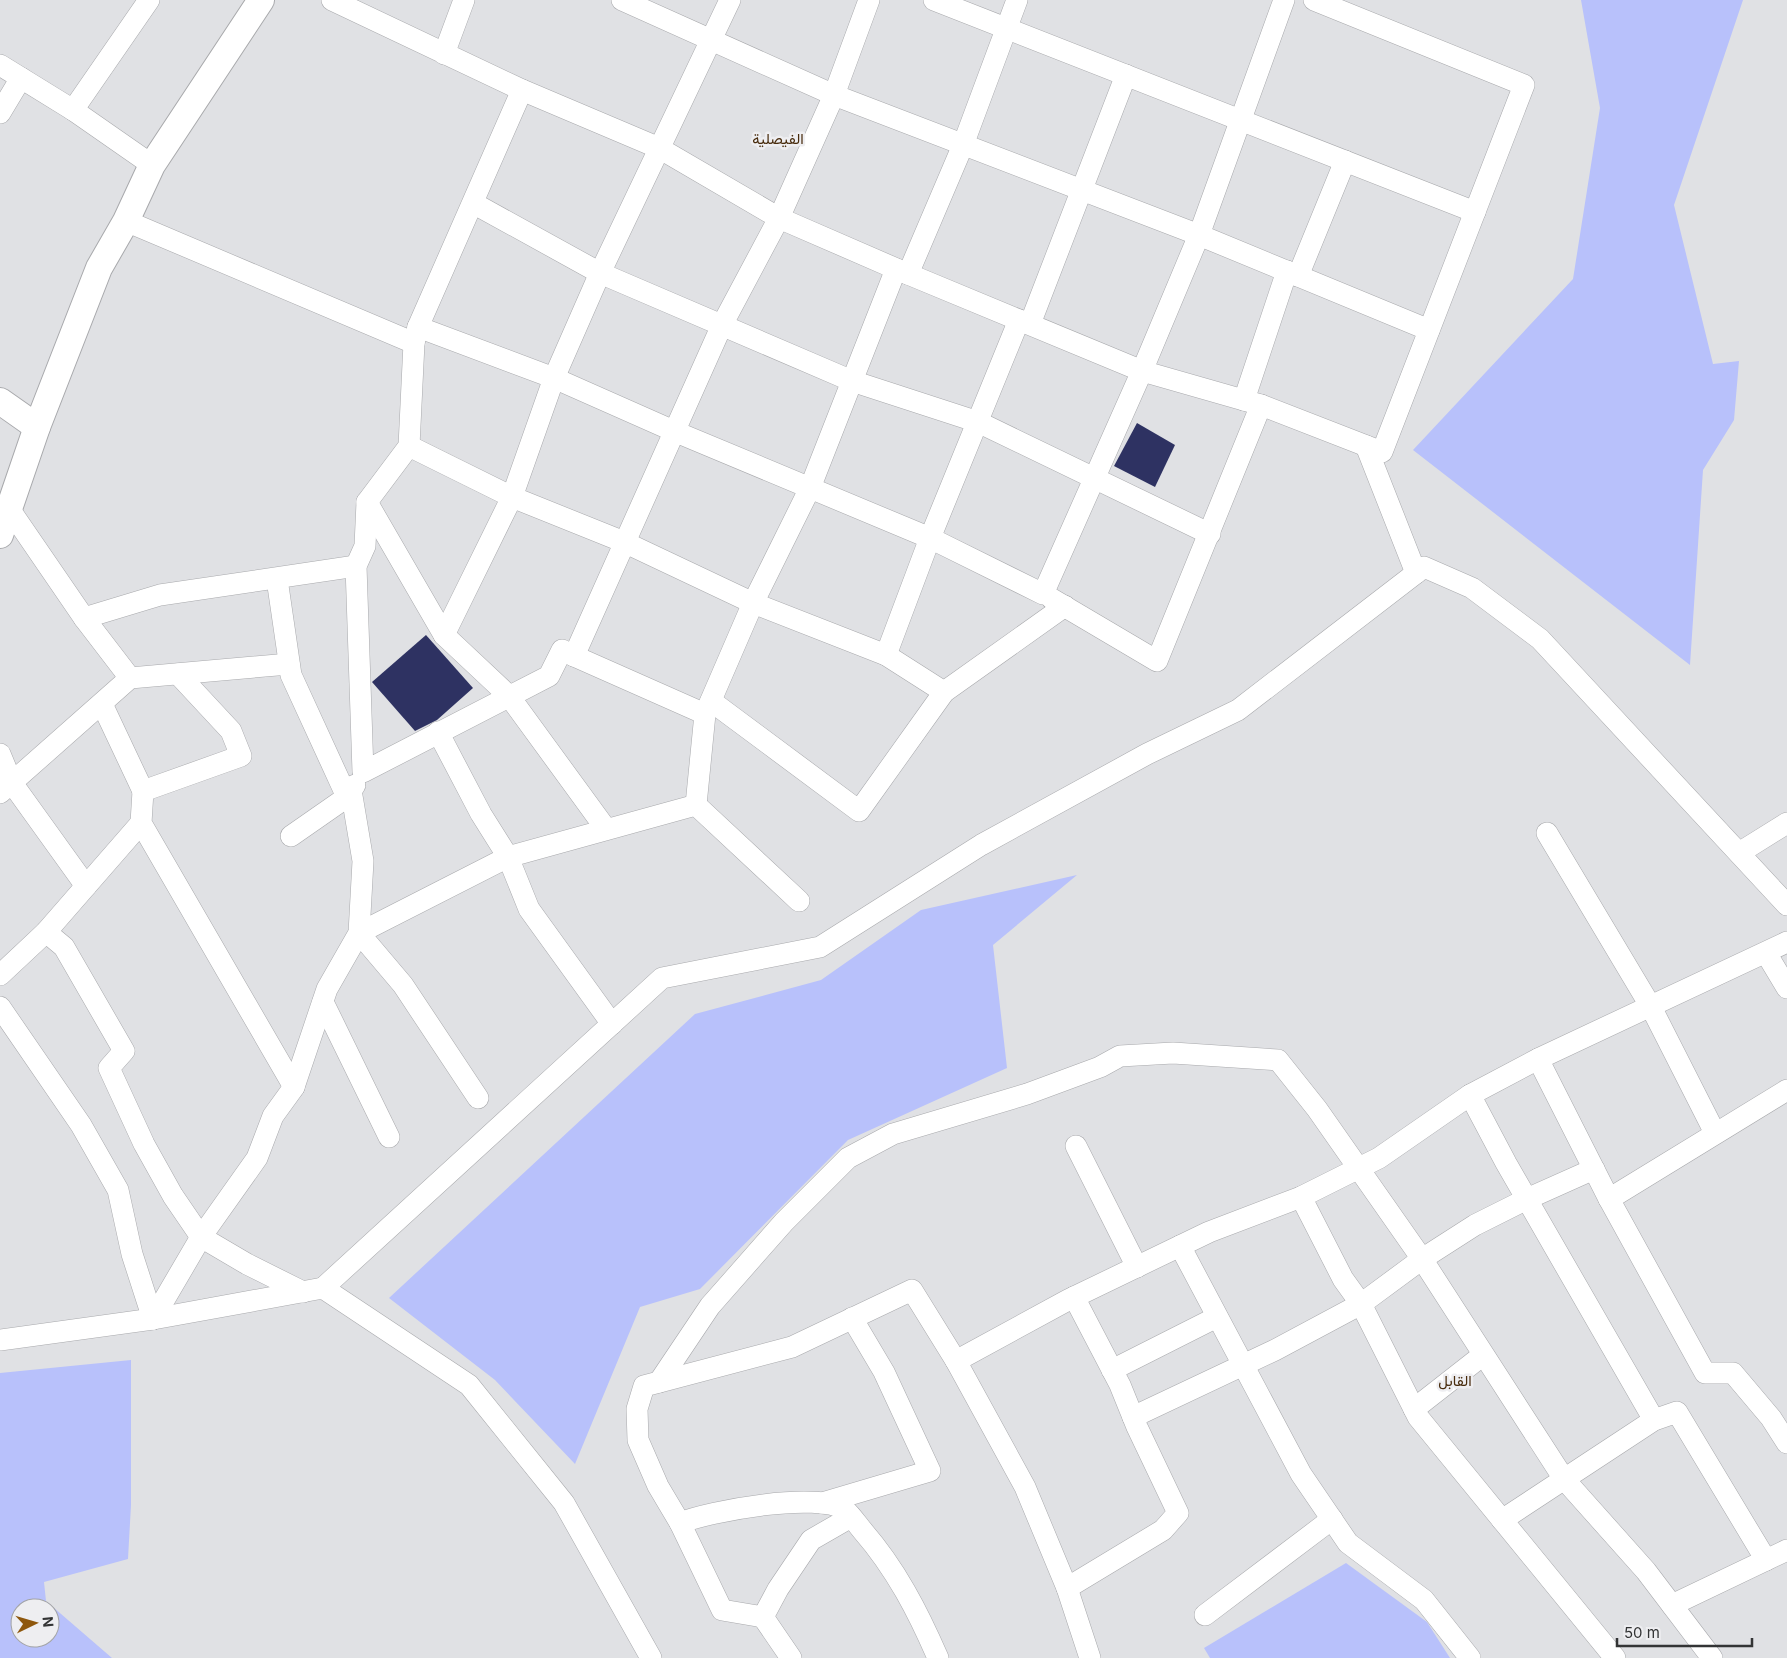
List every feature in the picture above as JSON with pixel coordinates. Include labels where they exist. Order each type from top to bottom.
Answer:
[{"type":"street","points":[[73,110],[148,0]]},
{"type":"street","points":[[0,535],[38,427],[99,268],[126,221],[152,165],[260,0]]},
{"type":"street","points":[[332,0],[522,90],[659,148],[779,218],[902,271],[1142,371],[1252,403],[1382,452],[1524,85],[1314,0]]},
{"type":"street","points":[[444,54],[464,0]]},
{"type":"street","points":[[622,0],[834,95],[1199,235],[1429,330]]},
{"type":"street","points":[[444,635],[512,497],[554,378],[600,273],[710,38],[730,0]]},
{"type":"street","points":[[574,656],[624,542],[676,432],[722,325],[779,218],[834,95],[869,0]]},
{"type":"street","points":[[934,0],[1476,212]]},
{"type":"street","points":[[696,805],[708,708],[753,603],[810,488],[852,381],[902,271],[963,145],[1005,27],[1017,0]]},
{"type":"street","points":[[1043,594],[1142,371],[1199,235],[1284,0]]},
{"type":"street","points":[[0,65],[73,110],[152,165]]},
{"type":"street","points":[[886,655],[930,538],[978,422],[1083,191],[1126,75]]},
{"type":"street","points":[[0,113],[21,78]]},
{"type":"street","points":[[363,772],[356,566],[365,546],[367,502],[409,446],[416,335],[522,90]]},
{"type":"street","points":[[126,221],[416,335],[554,378],[676,432],[930,538],[1043,594],[1157,661],[1210,534],[1292,274],[1345,160]]},
{"type":"street","points":[[474,203],[600,273],[852,381],[978,422],[1210,534]]},
{"type":"street","points":[[0,401],[38,427]]},
{"type":"street","points":[[409,446],[512,497],[624,542],[753,603],[886,655],[944,692]]},
{"type":"street","points":[[1366,446],[1416,572]]},
{"type":"street","points":[[367,502],[444,635],[509,696],[606,830]]},
{"type":"street","points":[[10,510],[84,618],[130,678]]},
{"type":"street","points":[[84,618],[160,595],[356,566]]},
{"type":"street","points":[[0,1340],[153,1319],[313,1290],[662,978],[820,947],[981,845],[1147,754],[1238,710],[1424,567],[1472,588],[1540,639],[1787,905]]},
{"type":"street","points":[[153,1319],[201,1237],[257,1158],[273,1116],[294,1087],[327,989],[359,933],[363,861],[349,794],[291,675],[277,579]]},
{"type":"street","points":[[291,836],[349,794],[363,772],[549,676],[562,650],[708,708],[859,811],[944,692],[1064,606]]},
{"type":"street","points":[[6,788],[130,678],[290,664]]},
{"type":"street","points":[[143,791],[241,756],[231,731],[178,674]]},
{"type":"street","points":[[102,704],[143,791],[141,823],[294,1087]]},
{"type":"street","points":[[438,732],[482,814],[508,857],[529,909],[612,1024]]},
{"type":"street","points":[[0,754],[6,788],[86,886]]},
{"type":"street","points":[[359,933],[508,857],[696,805]]},
{"type":"street","points":[[696,805],[799,902]]},
{"type":"street","points":[[0,975],[46,932],[141,823]]},
{"type":"street","points":[[1739,853],[1787,823]]},
{"type":"street","points":[[1547,833],[1652,1007],[1716,1133]]},
{"type":"street","points":[[46,932],[64,947],[124,1051],[109,1068],[144,1144],[173,1196],[201,1237],[248,1264],[313,1290],[470,1385],[564,1503],[651,1658]]},
{"type":"street","points":[[359,933],[402,985],[478,1098]]},
{"type":"street","points":[[956,1362],[1074,1297],[1209,1232],[1301,1197],[1379,1158],[1470,1095],[1538,1059],[1766,954],[1787,942]]},
{"type":"street","points":[[1766,954],[1787,988]]},
{"type":"street","points":[[323,1002],[390,1137]]},
{"type":"street","points":[[0,1007],[82,1125],[118,1190],[132,1254],[153,1319]]},
{"type":"street","points":[[659,1382],[710,1306],[784,1222],[848,1158],[893,1134],[1027,1094],[1100,1067],[1120,1056],[1173,1052],[1278,1060],[1317,1109],[1422,1259],[1564,1479],[1646,1571],[1712,1658]]},
{"type":"street","points":[[1538,1059],[1609,1198],[1705,1373],[1733,1374],[1771,1418],[1787,1443]]},
{"type":"street","points":[[1609,1198],[1787,1090]]},
{"type":"street","points":[[1470,1095],[1527,1199],[1654,1420]]},
{"type":"street","points":[[1076,1146],[1137,1267]]},
{"type":"street","points":[[1133,1417],[1243,1366],[1361,1304],[1422,1259],[1475,1225],[1594,1169]]},
{"type":"street","points":[[1301,1197],[1343,1279],[1361,1304],[1418,1417],[1614,1658]]},
{"type":"street","points":[[1180,1246],[1301,1474],[1348,1543],[1424,1600],[1470,1658]]},
{"type":"street","points":[[791,1658],[764,1617],[722,1610],[680,1523],[658,1486],[638,1440],[637,1409],[644,1386],[792,1347],[912,1290],[956,1362],[1026,1486],[1067,1588],[1090,1658]]},
{"type":"street","points":[[1067,1588],[1163,1530],[1178,1513],[1112,1370],[1074,1297]]},
{"type":"street","points":[[1112,1370],[1217,1317]]},
{"type":"street","points":[[822,1503],[930,1471],[884,1372],[852,1318]]},
{"type":"street","points":[[1414,1409],[1483,1355]]},
{"type":"street","points":[[1502,1520],[1654,1420],[1677,1412],[1766,1560]]},
{"type":"street","points":[[680,1523],[697,1516],[791,1502],[822,1503],[844,1510],[872,1542],[915,1606],[938,1658]]},
{"type":"street","points":[[764,1617],[778,1589],[811,1540],[851,1517]]},
{"type":"street","points":[[1205,1616],[1332,1519]]},
{"type":"street","points":[[1672,1606],[1787,1550]]},
{"type":"shaded area","points":[[1581,0],[1743,0],[1674,205],[1713,364],[1739,361],[1734,420],[1703,470],[1690,665],[1413,450],[1573,279],[1600,108]]},
{"type":"shaded area","points":[[1077,875],[993,945],[1007,1068],[848,1140],[700,1289],[640,1307],[575,1464],[495,1380],[389,1298],[695,1014],[821,980],[921,910]]},
{"type":"shaded area","points":[[131,1360],[131,1505],[128,1559],[44,1582],[46,1598],[10,1598],[10,1648],[60,1648],[60,1613],[112,1658],[0,1658],[0,1373]]},
{"type":"shaded area","points":[[1346,1563],[1427,1622],[1450,1658],[1210,1658],[1204,1648]]},
{"type":"building","points":[[1137,423],[1175,445],[1155,487],[1114,466]]},
{"type":"building","points":[[426,635],[473,688],[437,720],[415,731],[372,682]]},
{"type":"district","name":"الفيصلية","points":[[778,138]]},
{"type":"district","name":"القابل","points":[[1455,1380]]}]
